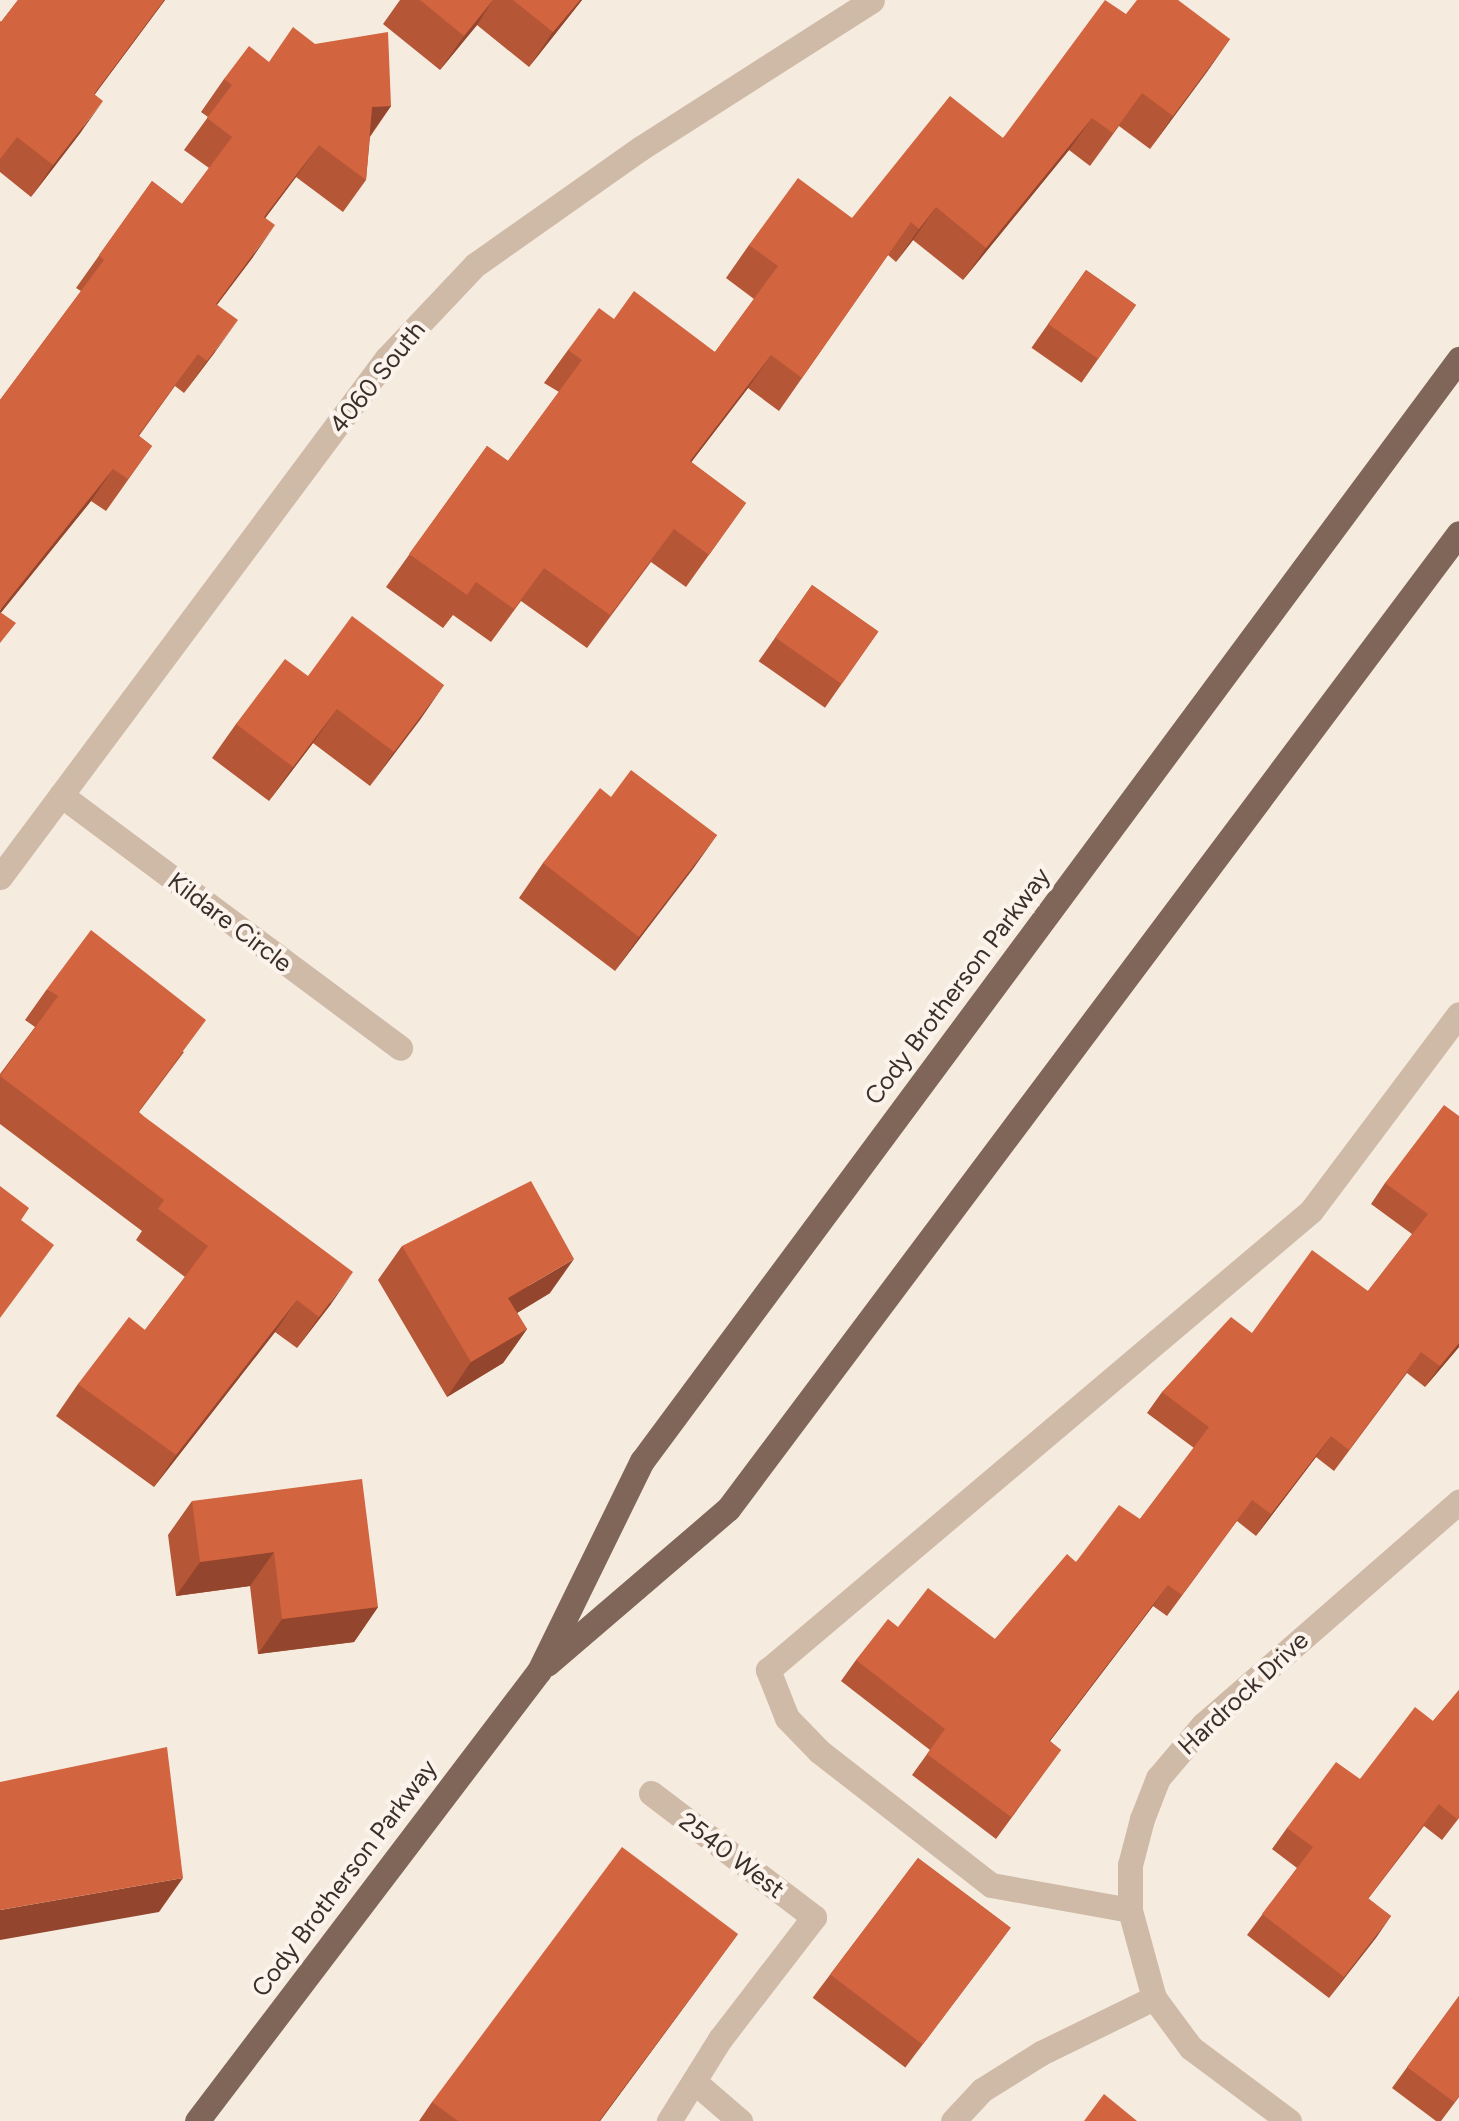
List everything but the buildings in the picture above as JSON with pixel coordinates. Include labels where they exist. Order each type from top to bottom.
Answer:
[{"type":"main road","name":"Cody Brotherson Parkway","points":[[197,2121],[540,1671],[642,1461],[1459,359]]},
{"type":"main road","name":"Cody Brotherson Parkway","points":[[540,1671],[728,1509],[1459,533]]},
{"type":"street","name":"4060 South","points":[[0,877],[387,358],[475,265],[640,148],[872,0]]},
{"type":"street","name":"Kildare Circle","points":[[61,795],[400,1048]]},
{"type":"street","points":[[1130,1910],[992,1885],[819,1751],[787,1718],[768,1670],[1311,1211],[1450,1046],[1459,1014]]},
{"type":"street","name":"Hardrock Drive","points":[[1289,2121],[1192,2048],[1154,1998],[1130,1910],[1130,1865],[1142,1818],[1180,1748],[1459,1502]]},
{"type":"street","name":"2540 West","points":[[651,1793],[814,1917],[720,2039],[697,2084]]},
{"type":"street","points":[[952,2121],[982,2090],[1041,2053],[1154,1998]]},
{"type":"street","points":[[669,2121],[697,2084],[740,2121]]}]
